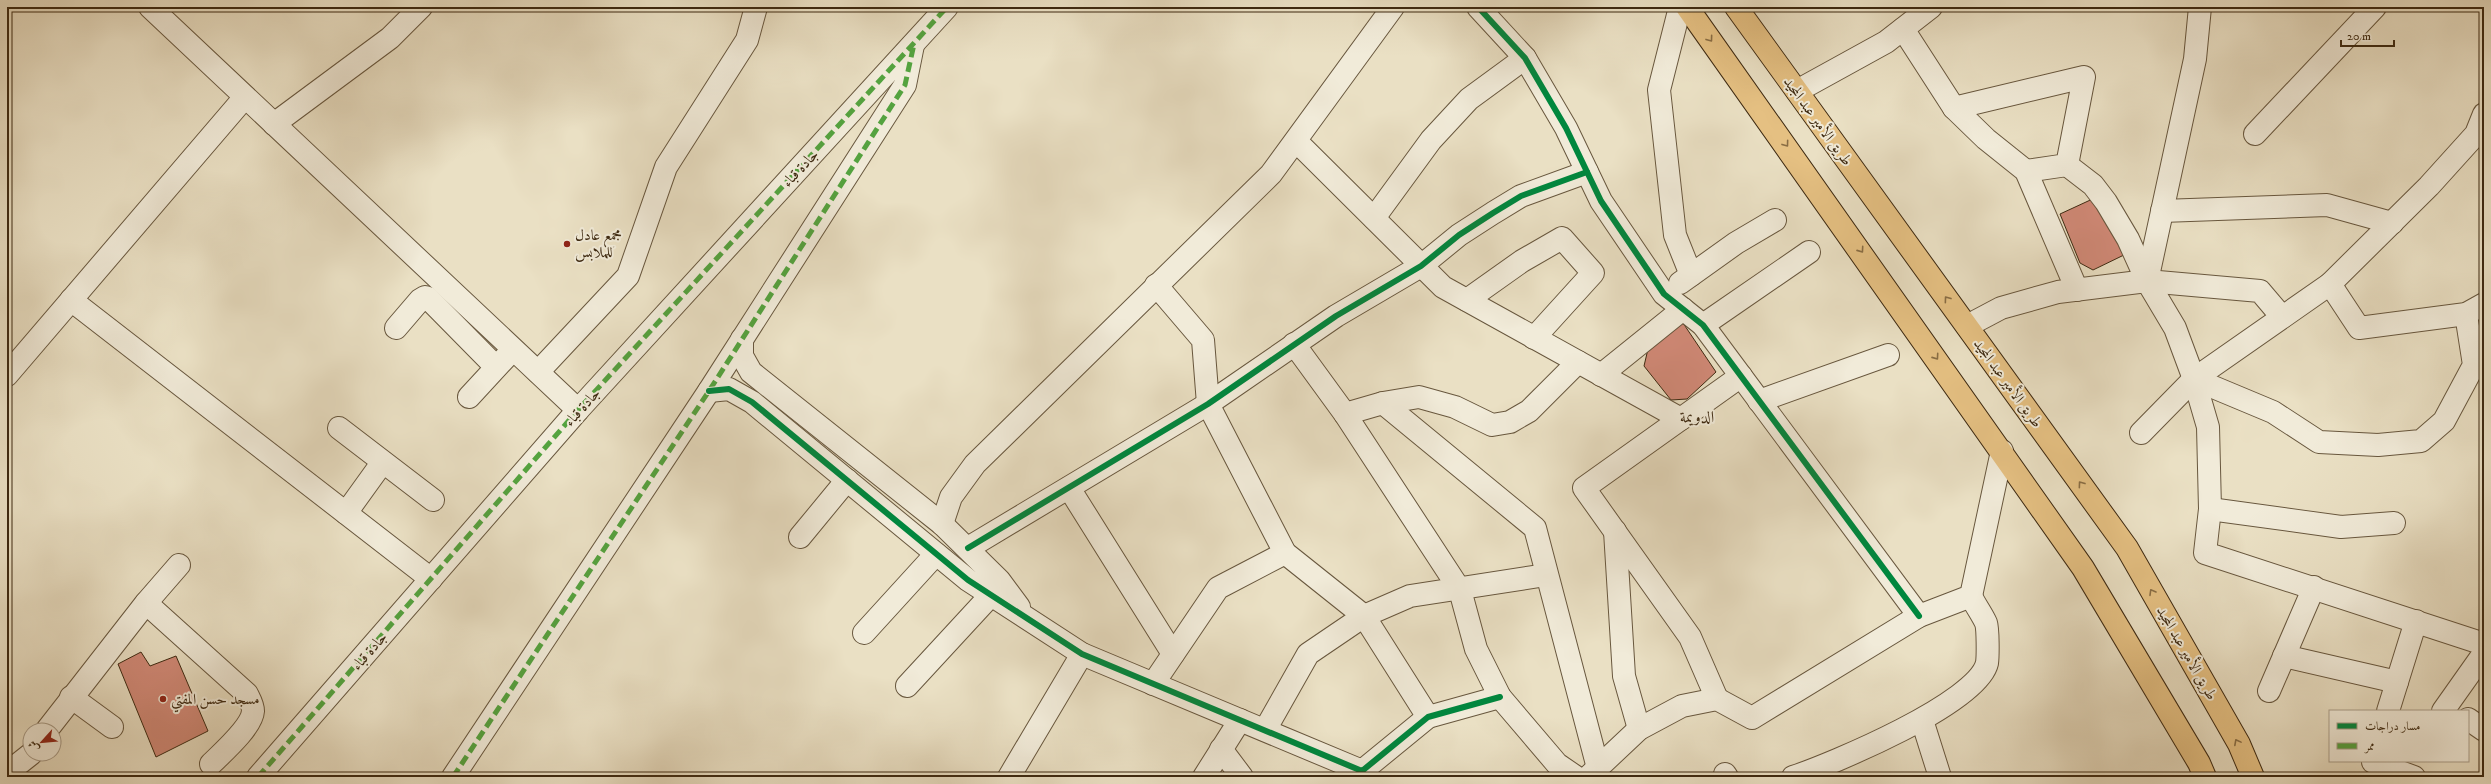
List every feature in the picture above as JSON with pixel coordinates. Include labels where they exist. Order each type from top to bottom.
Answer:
[{"type":"main road","points":[[1687,7],[2002,451],[2083,568],[2199,763],[2205,777]]},
{"type":"main road","name":"طريق الأمير عبد المجيد","points":[[1736,7],[2127,548],[2239,744],[2253,777]]},
{"type":"street","points":[[150,7],[578,410]]},
{"type":"street","points":[[274,124],[390,38],[421,7]]},
{"type":"street","points":[[538,372],[628,276],[666,167],[747,40],[756,7]]},
{"type":"street","name":"جادة قباء","points":[[258,777],[578,410],[947,7]]},
{"type":"street","points":[[942,524],[951,497],[975,464],[1271,174],[1393,7]]},
{"type":"street","points":[[1478,7],[1525,58],[1566,128],[1601,201],[1664,294],[1704,325],[1918,616]]},
{"type":"street","points":[[1680,7],[1659,90],[1675,235],[1691,275]]},
{"type":"street","points":[[1797,91],[1886,42],[1931,7]]},
{"type":"street","points":[[2147,281],[2195,59],[2200,7]]},
{"type":"street","points":[[2255,134],[2375,7]]},
{"type":"street","points":[[1903,29],[1954,108],[1986,139],[2026,171],[2077,290]]},
{"type":"street","name":"جادة قباء","points":[[453,777],[709,391],[905,85],[914,44]]},
{"type":"street","points":[[1374,218],[1431,140],[1470,100],[1525,58]]},
{"type":"street","points":[[1954,108],[2084,77],[2066,165]]},
{"type":"street","points":[[7,375],[245,97]]},
{"type":"street","points":[[2141,433],[2194,379],[2330,284],[2429,186],[2476,134],[2484,114]]},
{"type":"street","points":[[1296,141],[1443,287],[1681,419]]},
{"type":"street","points":[[2026,171],[2066,165],[2093,185],[2106,202],[2128,239],[2147,281],[2174,328],[2194,379],[2208,427],[2210,509],[2205,553],[2314,587],[2484,644]]},
{"type":"street","points":[[968,548],[1208,404],[1294,344],[1421,266],[1459,235],[1521,196],[1587,172]]},
{"type":"street","points":[[2162,212],[2327,205],[2392,223]]},
{"type":"street","points":[[1664,294],[1736,243],[1775,220]]},
{"type":"street","points":[[1467,300],[1522,261],[1562,238],[1592,273],[1534,338]]},
{"type":"street","points":[[1704,325],[1809,252]]},
{"type":"street","points":[[1967,326],[2000,308],[2058,292],[2147,281],[2260,291],[2282,317]]},
{"type":"street","points":[[2194,379],[2273,412],[2319,442],[2378,445],[2421,441],[2444,421],[2474,365],[2475,309],[2359,328],[2330,284]]},
{"type":"street","points":[[1156,286],[1203,340],[1208,404],[1285,553],[1364,616],[1428,717]]},
{"type":"street","points":[[396,328],[420,300],[425,297],[428,298],[496,367]]},
{"type":"street","points":[[71,300],[431,579]]},
{"type":"street","points":[[1601,375],[1683,309]]},
{"type":"street","points":[[742,339],[742,356],[751,372],[942,524],[999,580],[1026,618]]},
{"type":"street","points":[[1294,344],[1345,414],[1460,590],[1476,649],[1500,696],[1557,764],[1576,777]]},
{"type":"street","points":[[469,397],[513,349]]},
{"type":"street","points":[[1759,401],[1888,355]]},
{"type":"street","points":[[1345,414],[1382,403],[1419,397],[1455,407],[1492,425],[1510,422],[1529,411],[1578,362]]},
{"type":"street","points":[[1741,376],[1584,488],[1690,637],[1717,699],[1752,718],[1918,616],[1971,596]]},
{"type":"street","points":[[709,391],[729,389],[752,402],[936,554],[991,595],[1082,654],[1362,771],[1428,717],[1500,696]]},
{"type":"street","points":[[1382,403],[1535,528],[1593,772],[1639,729],[1682,706],[1717,699]]},
{"type":"street","points":[[339,428],[382,463],[433,500]]},
{"type":"street","points":[[1792,777],[1816,773],[1922,720],[1972,684],[1987,663],[1986,624],[1971,596],[2002,451]]},
{"type":"street","points":[[346,513],[382,463]]},
{"type":"street","points":[[800,537],[846,480]]},
{"type":"street","points":[[1069,488],[1173,654]]},
{"type":"street","points":[[2210,509],[2341,527],[2394,523]]},
{"type":"street","points":[[1615,531],[1624,676],[1639,729]]},
{"type":"street","points":[[1153,684],[1218,588],[1285,553]]},
{"type":"street","points":[[864,633],[936,554]]},
{"type":"street","points":[[53,722],[146,602],[179,565]]},
{"type":"street","points":[[1265,730],[1308,654],[1364,616],[1410,596],[1460,590],[1546,575]]},
{"type":"street","points":[[2269,691],[2314,587]]},
{"type":"street","points":[[906,686],[991,595]]},
{"type":"street","points":[[146,602],[247,694],[252,704],[253,713],[248,725],[211,764]]},
{"type":"street","points":[[2388,710],[2416,621]]},
{"type":"street","points":[[2449,709],[2484,653]]},
{"type":"street","points":[[1009,777],[1082,654]]},
{"type":"street","points":[[2284,656],[2397,682]]},
{"type":"street","points":[[71,697],[112,727]]},
{"type":"street","points":[[1204,777],[1240,720]]},
{"type":"street","points":[[1922,720],[1940,777]]},
{"type":"street","points":[[2469,720],[2484,730]]},
{"type":"street","points":[[1221,749],[1242,777]]},
{"type":"street","points":[[7,773],[22,761]]},
{"type":"street","points":[[2371,767],[2414,777],[2421,762]]},
{"type":"building","points":[[2099,196],[2126,254],[2093,270],[2080,263],[2060,214]]},
{"type":"building","points":[[1683,323],[1716,372],[1687,399],[1671,400],[1644,366],[1648,349]]},
{"type":"building","name":"مسجد حسن المفتي","points":[[141,652],[150,666],[176,656],[208,731],[156,757],[118,664]]},
{"type":"marked path","points":[[258,777],[578,410],[947,7]]},
{"type":"marked path","points":[[453,777],[709,391],[905,85],[914,44]]},
{"type":"cycle path","points":[[1478,7],[1525,58],[1566,128],[1601,201],[1664,294],[1703,325],[1919,616]]},
{"type":"cycle path","points":[[968,548],[1208,404],[1336,316],[1421,266],[1459,235],[1493,213],[1521,196],[1587,172]]},
{"type":"cycle path","points":[[709,391],[729,389],[752,402],[968,580],[1082,654],[1362,771],[1428,717],[1500,697]]},
{"type":"place","name":"مجمع عادل للملابس","points":[[567,244]]},
{"type":"place","name":"مسجد حسن المفتي","points":[[163,699]]},
{"type":"district","name":"الدويمة","points":[[1697,416]]}]
